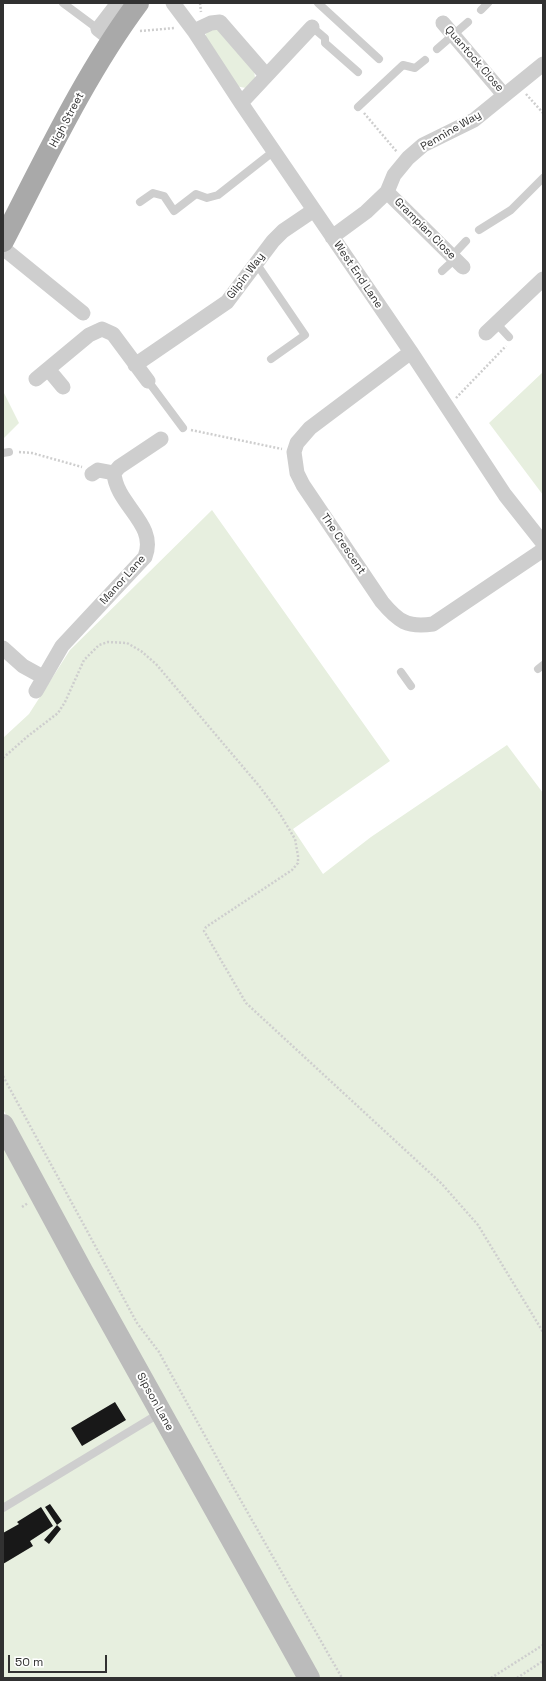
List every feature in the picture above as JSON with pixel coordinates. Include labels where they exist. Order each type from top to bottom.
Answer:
[{"type":"main road","name":"High Street","points":[[3,241],[75,104],[110,32],[138,3]]},
{"type":"street","points":[[110,32],[118,3]]},
{"type":"street","name":"West End Lane","points":[[169,4],[190,27],[411,352],[505,495],[543,543]]},
{"type":"street","points":[[190,27],[220,22],[266,75]]},
{"type":"street","name":"Quantock Close","points":[[443,23],[504,95]]},
{"type":"street","points":[[241,104],[266,75],[312,27]]},
{"type":"street","name":"Pennine Way","points":[[332,237],[366,212],[387,192],[394,175],[405,162],[424,145],[474,120],[543,64]]},
{"type":"street","name":"Grampian Close","points":[[387,192],[457,261]]},
{"type":"street","name":"Gilpin Way","points":[[135,365],[227,302],[283,230],[314,210]]},
{"type":"street","points":[[3,248],[84,313]]},
{"type":"street","points":[[486,334],[543,279]]},
{"type":"street","points":[[36,379],[89,335],[102,329],[113,334],[148,381]]},
{"type":"street","points":[[294,452],[300,439],[310,428],[411,352]]},
{"type":"street","points":[[48,369],[63,387]]},
{"type":"street","points":[[92,474],[98,470],[114,473],[119,467],[161,439]]},
{"type":"street","name":"The Crescent","points":[[294,452],[297,474],[303,485],[382,602],[401,621],[411,625],[433,624],[543,550]]},
{"type":"street","name":"Manor Lane","points":[[3,648],[23,666],[39,684],[62,646],[145,557],[149,549],[147,532],[117,487],[114,473]]},
{"type":"street","name":"Sipson Lane","points":[[3,1126],[160,1413],[309,1678]]},
{"type":"lane","points":[[63,3],[110,32]]},
{"type":"lane","points":[[318,3],[379,59]]},
{"type":"lane","points":[[481,10],[488,3]]},
{"type":"lane","points":[[437,49],[468,22]]},
{"type":"lane","points":[[312,27],[325,38],[325,43],[358,72]]},
{"type":"lane","points":[[359,106],[403,65],[415,68],[425,60]]},
{"type":"lane","points":[[140,202],[153,193],[164,196],[174,211],[196,194],[207,198],[218,195],[274,151]]},
{"type":"lane","points":[[479,230],[511,210],[543,178]]},
{"type":"lane","points":[[442,271],[457,261],[466,242]]},
{"type":"lane","points":[[256,263],[305,335],[271,359]]},
{"type":"lane","points":[[496,323],[508,341]]},
{"type":"lane","points":[[148,381],[183,428]]},
{"type":"lane","points":[[401,672],[411,686]]},
{"type":"lane","points":[[3,1508],[160,1413]]},
{"type":"path","points":[[110,32],[190,27]]},
{"type":"path","points":[[518,84],[543,113]]},
{"type":"path","points":[[359,106],[405,162]]},
{"type":"path","points":[[454,400],[508,341]]},
{"type":"path","points":[[183,428],[294,452]]},
{"type":"path","points":[[6,453],[32,453],[83,467],[92,474]]},
{"type":"path","points":[[3,758],[58,713],[65,702],[84,660],[99,645],[108,642],[127,643],[141,651],[156,664],[260,787],[295,839],[298,863],[292,870],[206,927],[204,931],[246,1003],[400,1144],[467,1211],[478,1225],[543,1332]]},
{"type":"path","points":[[3,1076],[138,1323],[159,1352],[228,1478],[342,1678]]},
{"type":"path","points":[[490,1678],[543,1644]]},
{"type":"path","points":[[517,1678],[543,1661]]},
{"type":"green space","points":[[216,27],[254,70],[255,78],[246,88],[235,86],[205,37],[207,31]]},
{"type":"green space","points":[[543,372],[543,495],[489,423]]},
{"type":"green space","points":[[3,391],[19,423],[3,439]]},
{"type":"green space","points":[[212,510],[390,761],[293,829],[323,874],[371,837],[507,745],[543,793],[543,1678],[3,1678],[3,1145],[74,1245],[3,1109],[3,738],[29,714],[70,650]]},
{"type":"building","points":[[115,1402],[126,1420],[82,1446],[71,1428]]},
{"type":"building","points":[[50,1504],[62,1521],[57,1525],[45,1507]]},
{"type":"building","points":[[41,1507],[53,1526],[30,1541],[33,1546],[3,1564],[3,1533],[19,1524],[17,1522]]},
{"type":"building","points":[[57,1525],[61,1529],[49,1544],[44,1540]]}]
